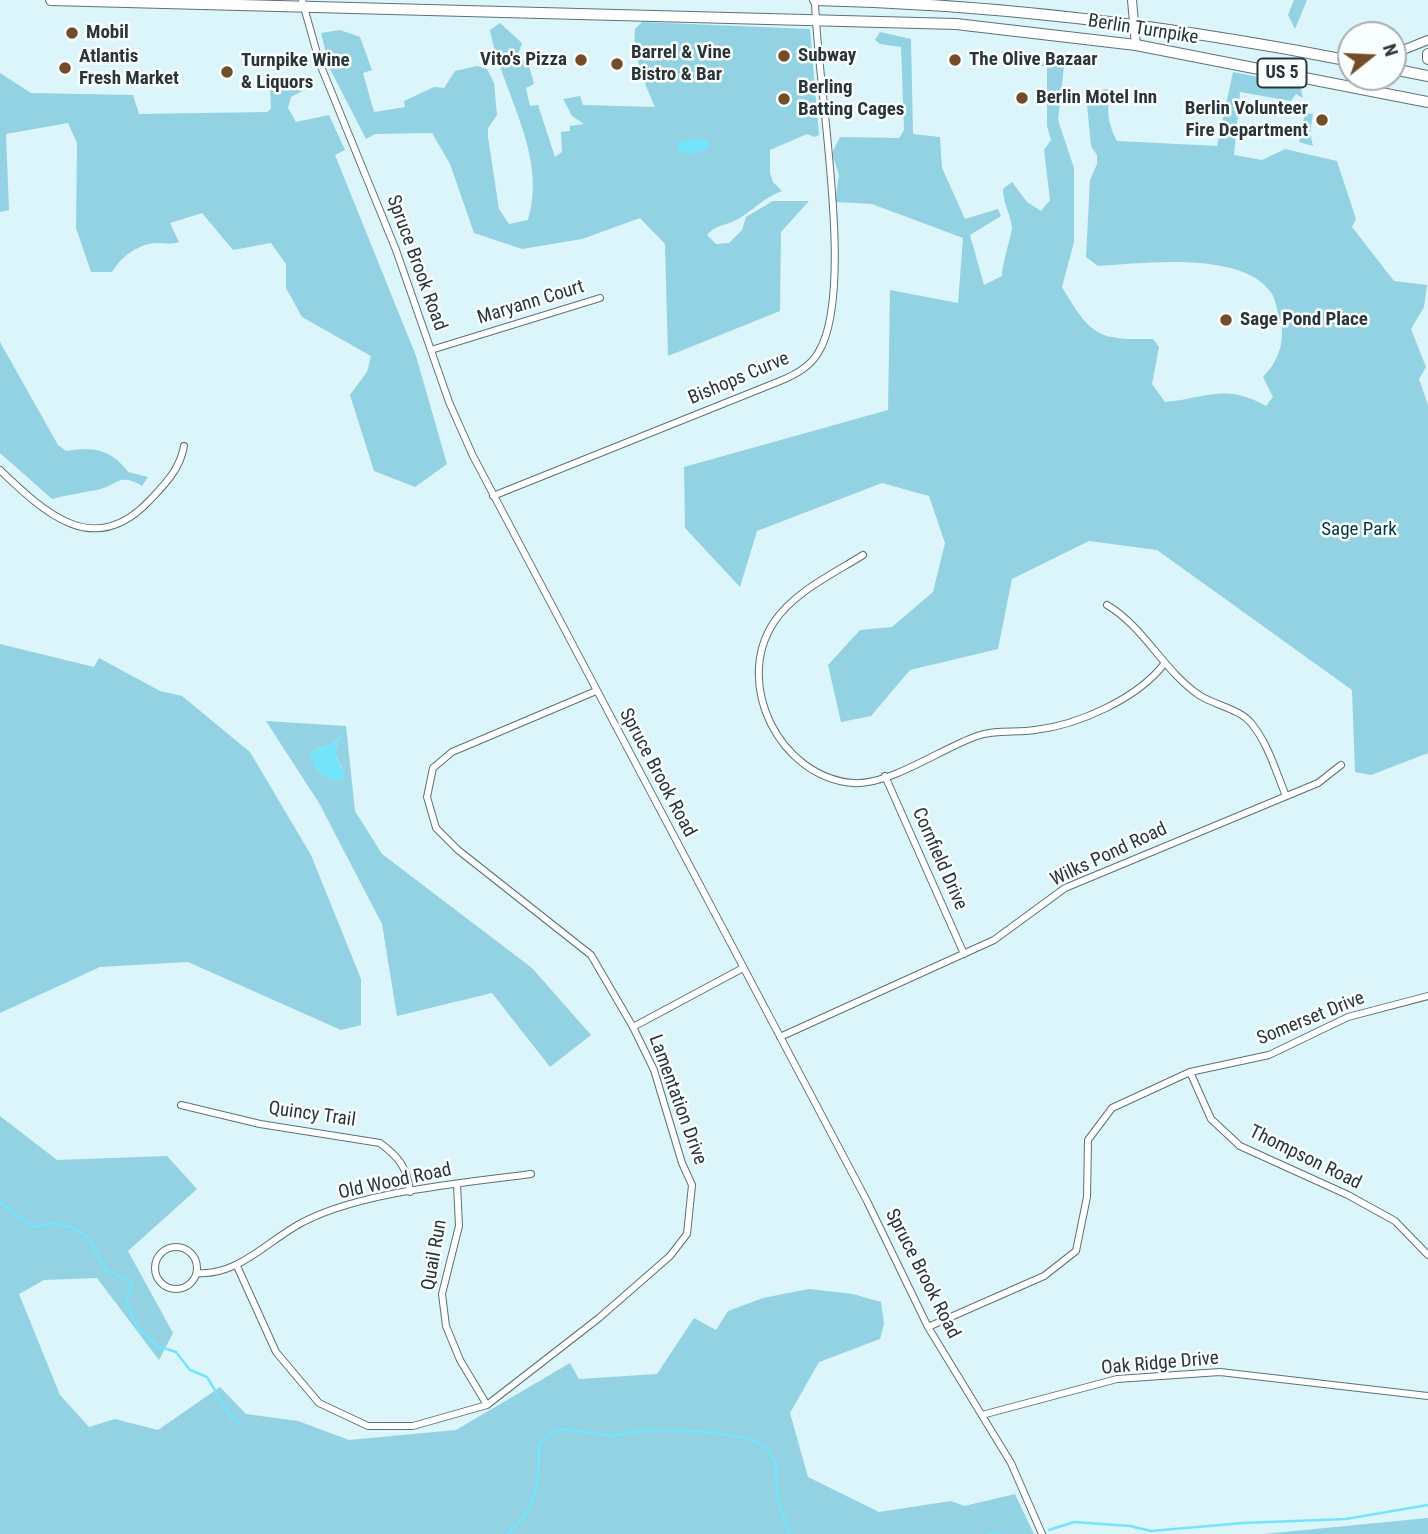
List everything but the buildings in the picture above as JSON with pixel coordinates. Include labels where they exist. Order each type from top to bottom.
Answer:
[{"type":"highway","name":"Berlin Turnpike","points":[[55,0],[302,4],[956,24],[1136,46],[1337,85]]},
{"type":"highway","name":"Berlin Turnpike","points":[[815,0],[960,5],[1135,25],[1337,59]]},
{"type":"highway","points":[[1407,72],[1428,76]]},
{"type":"highway","name":"Berlin Turnpike","points":[[1369,91],[1428,102]]},
{"type":"street","name":"Bishops Curve","points":[[493,496],[780,381],[804,368],[820,351],[833,302],[835,251],[815,0]]},
{"type":"street","points":[[1132,0],[1136,46]]},
{"type":"street","name":"Spruce Brook Road","points":[[302,4],[320,64],[396,250],[449,402],[493,496],[867,1201],[928,1327],[1011,1463],[1042,1534]]},
{"type":"street","points":[[1407,48],[1428,40]]},
{"type":"street","name":"Maryann Court","points":[[431,350],[600,298]]},
{"type":"street","points":[[0,470],[55,518],[69,524],[97,528],[123,521],[146,505],[175,471],[184,446]]},
{"type":"street","points":[[863,555],[797,598],[774,622],[760,653],[759,685],[768,718],[782,742],[801,764],[828,777],[855,783],[885,776],[978,735],[1049,729],[1125,700],[1149,684],[1164,664]]},
{"type":"street","points":[[1107,606],[1134,626],[1164,664],[1200,695],[1250,721],[1265,745],[1286,796]]},
{"type":"street","name":"Lamentation Drive","points":[[237,1266],[276,1352],[319,1404],[368,1426],[413,1426],[487,1405],[599,1318],[670,1256],[687,1234],[692,1185],[682,1163],[654,1070],[633,1027],[591,955],[458,850],[436,828],[427,797],[433,768],[452,752],[596,691]]},
{"type":"street","name":"Wilks Pond Road","points":[[780,1037],[994,940],[1065,888],[1318,783],[1340,765]]},
{"type":"street","name":"Cornfield Drive","points":[[885,776],[964,954]]},
{"type":"street","points":[[633,1027],[743,968]]},
{"type":"street","name":"Somerset Drive","points":[[928,1327],[1044,1276],[1076,1251],[1087,1197],[1087,1140],[1112,1108],[1190,1072],[1269,1055],[1348,1017],[1428,996]]},
{"type":"street","name":"Thompson Road","points":[[1190,1072],[1211,1119],[1240,1146],[1348,1195],[1395,1221],[1428,1255]]},
{"type":"street","name":"Quincy Trail","points":[[181,1105],[260,1124],[380,1143],[396,1155],[407,1170],[410,1192]]},
{"type":"street","name":"Old Wood Road","points":[[197,1273],[196,1259],[180,1247],[166,1250],[157,1260],[156,1274],[170,1288],[184,1288],[197,1273],[237,1266],[299,1224],[361,1202],[457,1184],[531,1174]]},
{"type":"street","name":"Quail Run","points":[[457,1184],[459,1227],[442,1294],[446,1326],[460,1360],[487,1405]]},
{"type":"street","name":"Oak Ridge Drive","points":[[982,1415],[1117,1380],[1220,1372],[1428,1396]]},
{"type":"green space","points":[[1294,0],[1307,0],[1295,29],[1288,15]]},
{"type":"green space","points":[[642,22],[810,29],[819,135],[814,137],[807,134],[770,150],[770,173],[773,182],[782,191],[707,235],[716,244],[729,243],[742,230],[746,217],[773,201],[809,201],[781,232],[780,311],[668,356],[665,244],[640,218],[582,239],[522,249],[474,233],[450,164],[432,133],[375,134],[366,139],[330,69],[321,33],[340,30],[360,37],[372,70],[363,73],[374,112],[405,107],[404,101],[434,87],[444,88],[455,71],[477,66],[487,69],[494,83],[497,115],[488,128],[488,137],[499,209],[509,224],[528,220],[533,195],[532,171],[528,147],[490,30],[500,23],[522,43],[518,55],[529,66],[534,84],[526,88],[530,106],[538,105],[555,157],[562,152],[561,132],[570,131],[570,126],[584,124],[572,116],[563,99],[580,96],[583,105],[655,107],[635,49],[635,29]]},
{"type":"green space","name":"Sage Park","points":[[880,32],[911,39],[913,134],[940,137],[942,168],[965,219],[998,209],[1001,216],[970,235],[984,285],[1002,276],[1012,231],[1003,189],[1012,182],[1027,202],[1041,211],[1050,200],[1044,150],[1051,140],[1047,126],[1047,67],[1041,66],[1048,51],[1065,57],[1058,120],[1074,168],[1074,242],[1062,287],[1081,316],[1097,332],[1119,338],[1153,339],[1159,347],[1152,384],[1165,402],[1228,394],[1252,399],[1266,406],[1273,397],[1263,377],[1273,365],[1282,335],[1275,299],[1259,280],[1217,265],[1165,262],[1098,266],[1086,257],[1090,180],[1097,164],[1097,155],[1091,146],[1087,105],[1104,89],[1115,90],[1109,102],[1108,115],[1117,141],[1217,146],[1233,72],[1300,85],[1303,98],[1296,94],[1291,101],[1240,92],[1234,155],[1262,160],[1285,149],[1337,161],[1356,219],[1352,227],[1394,281],[1427,285],[1424,307],[1411,329],[1426,367],[1419,379],[1428,405],[1428,753],[1371,775],[1355,772],[1352,690],[1157,550],[1089,541],[1012,579],[998,649],[910,670],[871,716],[841,722],[828,665],[860,630],[892,627],[933,592],[945,543],[929,496],[882,483],[757,531],[740,587],[685,528],[684,467],[888,410],[890,290],[958,303],[963,238],[872,204],[835,202],[839,175],[832,153],[840,137],[899,138],[904,130],[901,47],[880,44],[875,40]]},
{"type":"green space","points":[[0,73],[31,93],[133,95],[139,114],[267,112],[271,109],[270,85],[313,77],[312,86],[291,97],[288,108],[296,122],[329,115],[345,150],[335,155],[416,356],[447,464],[415,487],[374,471],[350,395],[367,372],[371,356],[302,317],[286,288],[286,264],[271,243],[233,250],[202,213],[170,223],[179,242],[143,246],[125,256],[112,272],[91,272],[76,228],[77,143],[68,123],[6,134],[9,210],[0,212]]},
{"type":"green space","points":[[1305,113],[1313,114],[1310,133],[1313,146],[1299,142]]},
{"type":"green space","points":[[0,342],[58,445],[66,451],[85,449],[108,454],[128,472],[148,477],[142,486],[122,480],[103,488],[52,499],[0,453]]},
{"type":"green space","points":[[0,644],[94,667],[99,658],[160,691],[182,696],[250,752],[311,855],[361,979],[361,1025],[341,1030],[188,962],[100,967],[0,1013]]},
{"type":"green space","points":[[266,721],[346,726],[355,811],[382,854],[532,968],[591,1035],[550,1067],[492,993],[397,1016],[382,924],[319,803]],"holes":[[[342,734],[334,753],[343,770],[343,778],[317,770],[310,755],[315,750],[334,743]]]},
{"type":"green space","points":[[0,1116],[57,1160],[167,1156],[197,1189],[128,1251],[173,1333],[159,1360],[97,1278],[44,1280],[19,1294],[60,1395],[89,1427],[115,1419],[158,1430],[220,1387],[246,1414],[298,1421],[349,1440],[456,1430],[570,1363],[579,1379],[657,1374],[694,1318],[716,1330],[728,1311],[763,1298],[809,1289],[853,1294],[881,1302],[884,1324],[880,1339],[819,1362],[790,1413],[808,1477],[879,1512],[951,1501],[964,1506],[1015,1494],[1034,1534],[0,1534]]},
{"type":"green space","points":[[1428,1518],[1428,1534],[1263,1534]]},
{"type":"shaded area","points":[[705,139],[710,144],[700,152],[678,151],[677,142]]},
{"type":"shaded area","points":[[343,733],[334,753],[345,775],[340,781],[320,773],[310,755],[315,750],[334,743]]},
{"type":"waterway","points":[[0,1202],[33,1227],[52,1223],[74,1228],[89,1238],[106,1270],[132,1283],[126,1302],[137,1327],[157,1346],[176,1352],[190,1370],[207,1377],[232,1419],[240,1423]]},
{"type":"waterway","points":[[508,1534],[526,1514],[535,1494],[539,1445],[555,1430],[562,1429],[612,1436],[646,1430],[698,1431],[749,1438],[768,1450],[776,1465],[777,1497],[790,1534]]},
{"type":"waterway","points":[[1049,1530],[1074,1522],[1130,1526],[1151,1531],[1243,1523],[1346,1519],[1428,1505]]},
{"type":"waterway","points":[[989,1534],[1001,1534]]},
{"type":"place","name":"Mobil","points":[[72,33]]},
{"type":"place","name":"Subway","points":[[784,56]]},
{"type":"place","name":"Vito's Pizza","points":[[581,60]]},
{"type":"place","name":"The Olive Bazaar","points":[[955,60]]},
{"type":"place","name":"Barrel & Vine Bistro & Bar","points":[[617,64]]},
{"type":"place","name":"Atlantis Fresh Market","points":[[65,68]]},
{"type":"place","name":"Turnpike Wine & Liquors","points":[[227,72]]},
{"type":"place","name":"Berlin Motel Inn","points":[[1022,98]]},
{"type":"place","name":"Berling Batting Cages","points":[[784,99]]},
{"type":"place","name":"Berlin Volunteer Fire Department","points":[[1322,120]]},
{"type":"place","name":"Sage Pond Place","points":[[1226,320]]}]
